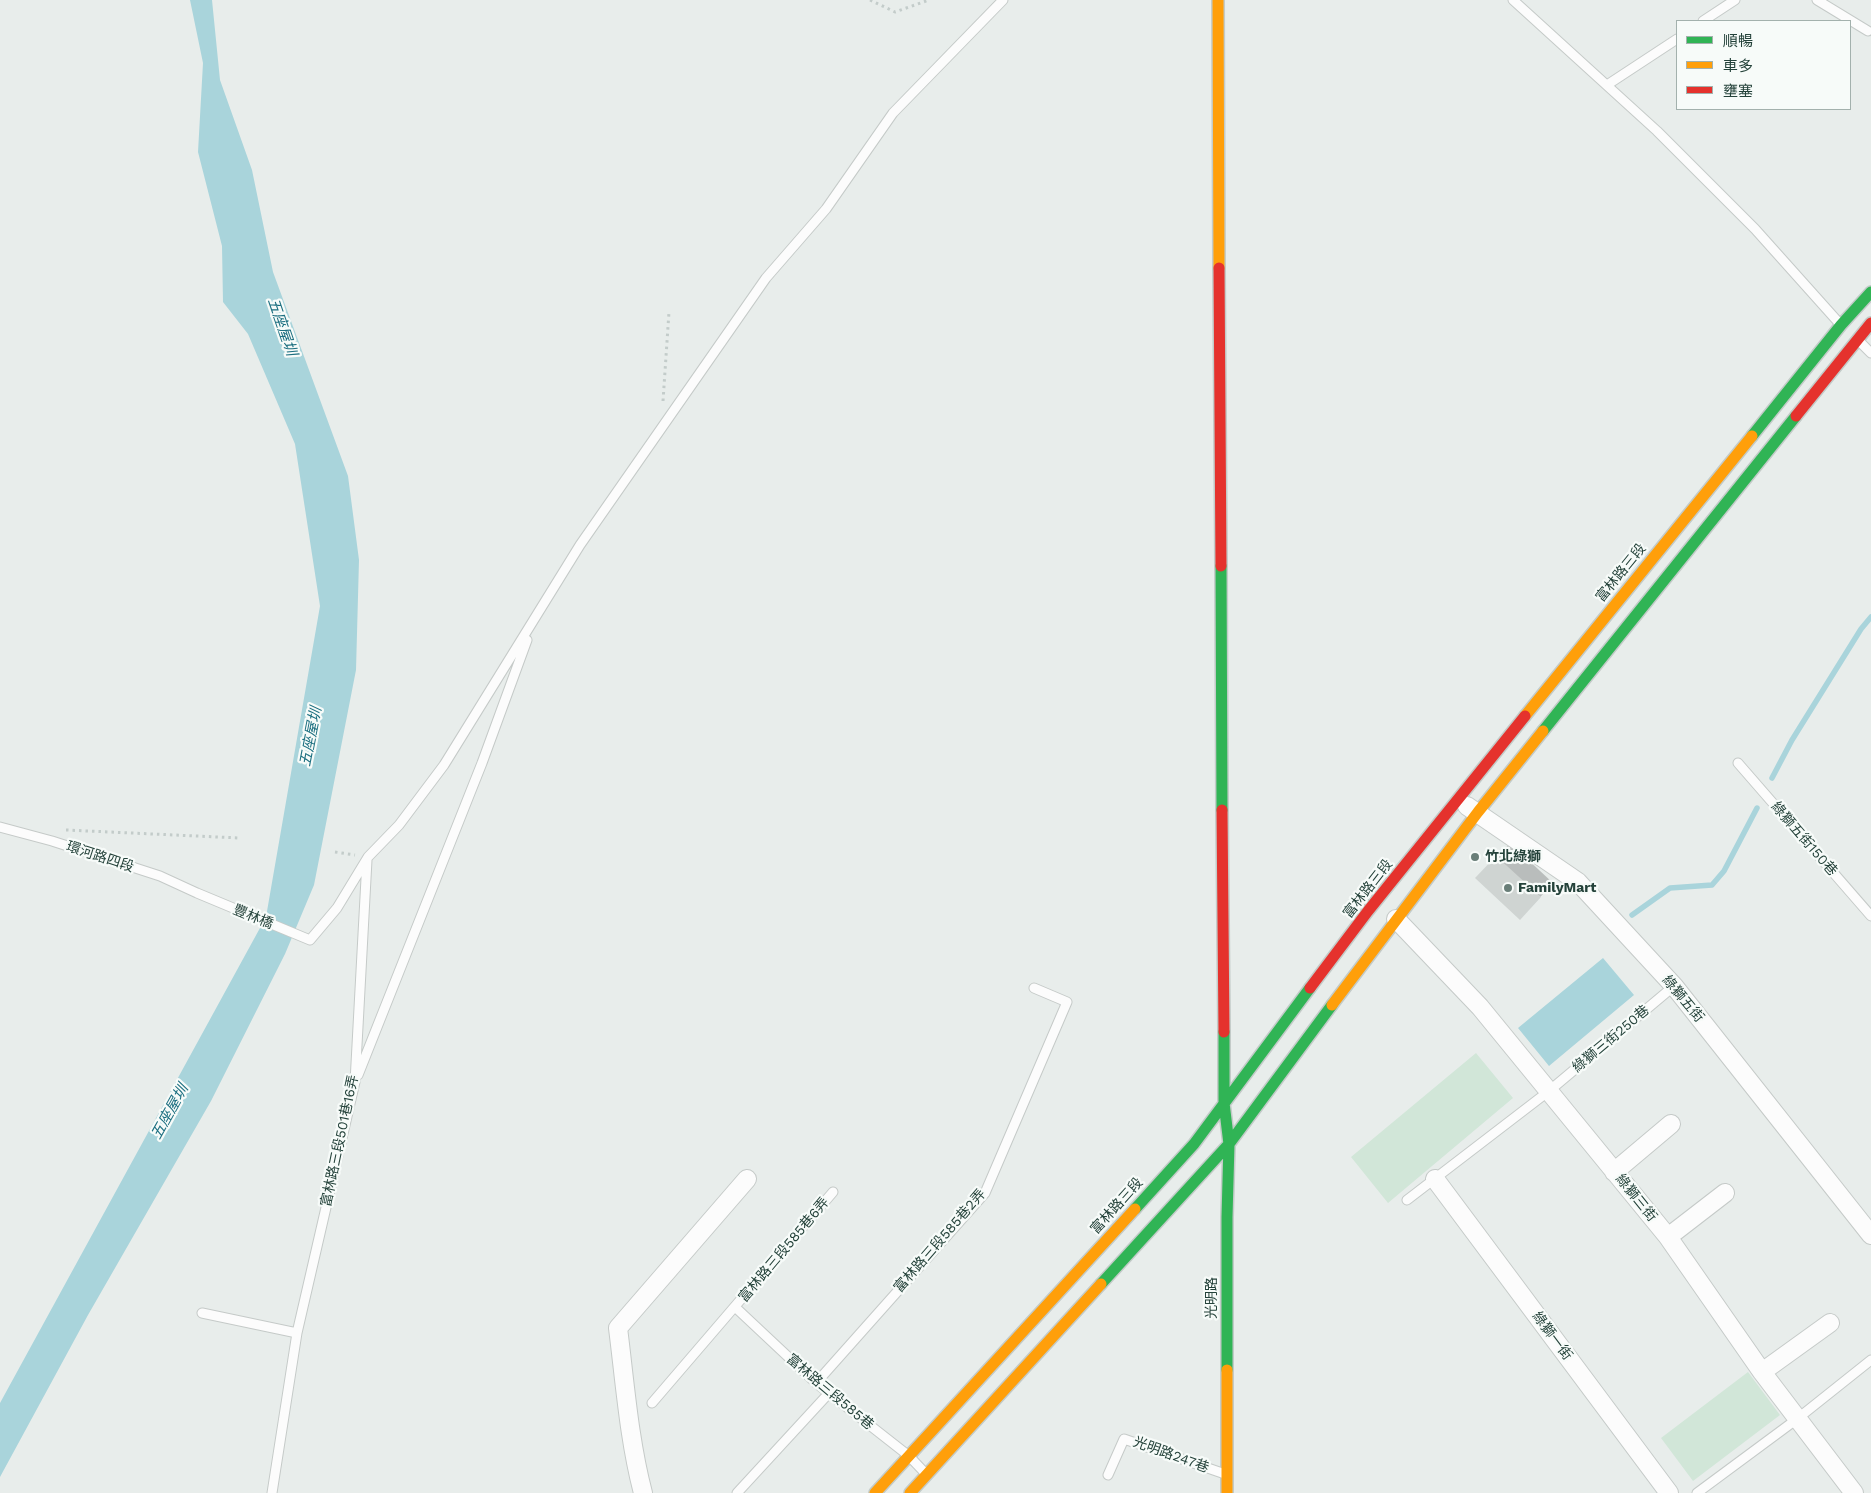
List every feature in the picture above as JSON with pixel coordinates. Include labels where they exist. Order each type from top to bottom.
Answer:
[{"type":"main road","name":"光明路","points":[[1218,0],[1224,1103],[1229,1144],[1227,1217],[1227,1493]]},
{"type":"main road","name":"富林路三段","points":[[910,1493],[1229,1144],[1396,919],[1478,812],[1670,570],[1850,332],[1871,292]]},
{"type":"main road","name":"富林路三段","points":[[875,1493],[1194,1144],[1368,911],[1458,800],[1850,332],[1871,323]]},
{"type":"street","name":"綠獅五街","points":[[1458,800],[1578,882],[1674,986],[1871,1235]]},
{"type":"street","name":"綠獅三街","points":[[1396,919],[1480,1006],[1668,1237],[1762,1372],[1854,1493]]},
{"type":"street","points":[[1614,1172],[1672,1124]]},
{"type":"street","points":[[643,1493],[638,1475],[618,1328],[747,1179]]},
{"type":"street","name":"綠獅一街","points":[[1435,1179],[1669,1493]]},
{"type":"street","points":[[1668,1237],[1725,1193]]},
{"type":"street","points":[[1762,1372],[1830,1323]]},
{"type":"lane","points":[[368,857],[399,825],[444,765],[580,545],[766,278],[826,209],[893,113],[1003,0]]},
{"type":"lane","points":[[1513,0],[1657,130],[1755,229],[1871,353]]},
{"type":"lane","points":[[1705,20],[1735,0]]},
{"type":"lane","points":[[1817,0],[1850,20]]},
{"type":"lane","points":[[1851,21],[1868,31]]},
{"type":"lane","points":[[1607,85],[1676,39]]},
{"type":"lane","points":[[355,1082],[482,763],[534,622]]},
{"type":"lane","name":"綠獅五街150巷","points":[[1738,763],[1871,916]]},
{"type":"lane","name":"環河路四段","points":[[0,827],[52,841],[160,876],[197,893]]},
{"type":"lane","name":"豐林橋","points":[[197,893],[310,940],[337,908],[368,857]]},
{"type":"lane","name":"富林路三段501巷16弄","points":[[272,1493],[297,1333],[355,1082],[368,857]]},
{"type":"lane","name":"綠獅三街250巷","points":[[1407,1200],[1549,1092],[1674,986]]},
{"type":"lane","name":"富林路三段585巷2弄","points":[[816,1383],[985,1193],[1066,1002],[1034,988]]},
{"type":"lane","name":"富林路三段585巷6弄","points":[[652,1404],[833,1192]]},
{"type":"lane","name":"富林路三段585巷","points":[[735,1307],[816,1383],[830,1392],[909,1456],[927,1475]]},
{"type":"lane","points":[[202,1313],[297,1333]]},
{"type":"lane","points":[[1697,1493],[1797,1419],[1871,1360]]},
{"type":"lane","points":[[736,1493],[830,1392]]},
{"type":"lane","name":"光明路247巷","points":[[1108,1475],[1124,1439],[1227,1475]]},
{"type":"path","points":[[870,0],[895,12],[929,0]]},
{"type":"path","points":[[661,429],[669,312]]},
{"type":"path","points":[[60,830],[239,838]]},
{"type":"path","points":[[334,852],[368,857]]},
{"type":"green space","points":[[1476,1053],[1513,1098],[1388,1203],[1351,1157]]},
{"type":"green space","points":[[1748,1372],[1780,1415],[1693,1481],[1661,1438]]},
{"type":"water","name":"五座屋圳","points":[[190,0],[212,0],[220,80],[252,170],[273,272],[348,476],[359,560],[356,670],[314,885],[285,954],[211,1101],[88,1315],[0,1477],[0,1403],[266,917],[320,606],[295,444],[248,334],[223,302],[222,246],[198,152],[203,63]]},
{"type":"water","points":[[1603,958],[1634,995],[1549,1066],[1518,1028]]},
{"type":"building","name":"FamilyMart","points":[[1496,856],[1541,897],[1520,920],[1475,878]]},
{"type":"waterway","points":[[1772,778],[1792,740],[1861,629],[1871,617]]},
{"type":"waterway","points":[[1632,915],[1670,888],[1712,885],[1724,871],[1757,808]]},
{"type":"traffic: fast","points":[[1752,436],[1841,325],[1871,292]]},
{"type":"traffic: fast","points":[[1543,731],[1796,416]]},
{"type":"traffic: fast","points":[[1221,566],[1222,810]]},
{"type":"traffic: fast","points":[[1135,1209],[1194,1144],[1310,988]]},
{"type":"traffic: fast","points":[[1101,1284],[1229,1144],[1332,1005]]},
{"type":"traffic: fast","points":[[1224,1032],[1224,1103],[1229,1144],[1227,1370]]},
{"type":"traffic: slow","points":[[1218,0],[1219,268]]},
{"type":"traffic: slow","points":[[1525,716],[1752,436]]},
{"type":"traffic: slow","points":[[1332,1005],[1478,812],[1543,731]]},
{"type":"traffic: slow","points":[[875,1493],[1135,1209]]},
{"type":"traffic: slow","points":[[910,1493],[1101,1284]]},
{"type":"traffic: slow","points":[[1227,1370],[1227,1493]]},
{"type":"traffic: jam","points":[[1219,268],[1221,566]]},
{"type":"traffic: jam","points":[[1796,416],[1871,323]]},
{"type":"traffic: jam","points":[[1310,988],[1368,911],[1525,716]]},
{"type":"traffic: jam","points":[[1222,810],[1224,1032]]},
{"type":"place","name":"竹北綠獅","points":[[1475,857]]},
{"type":"place","name":"FamilyMart","points":[[1508,888]]}]
